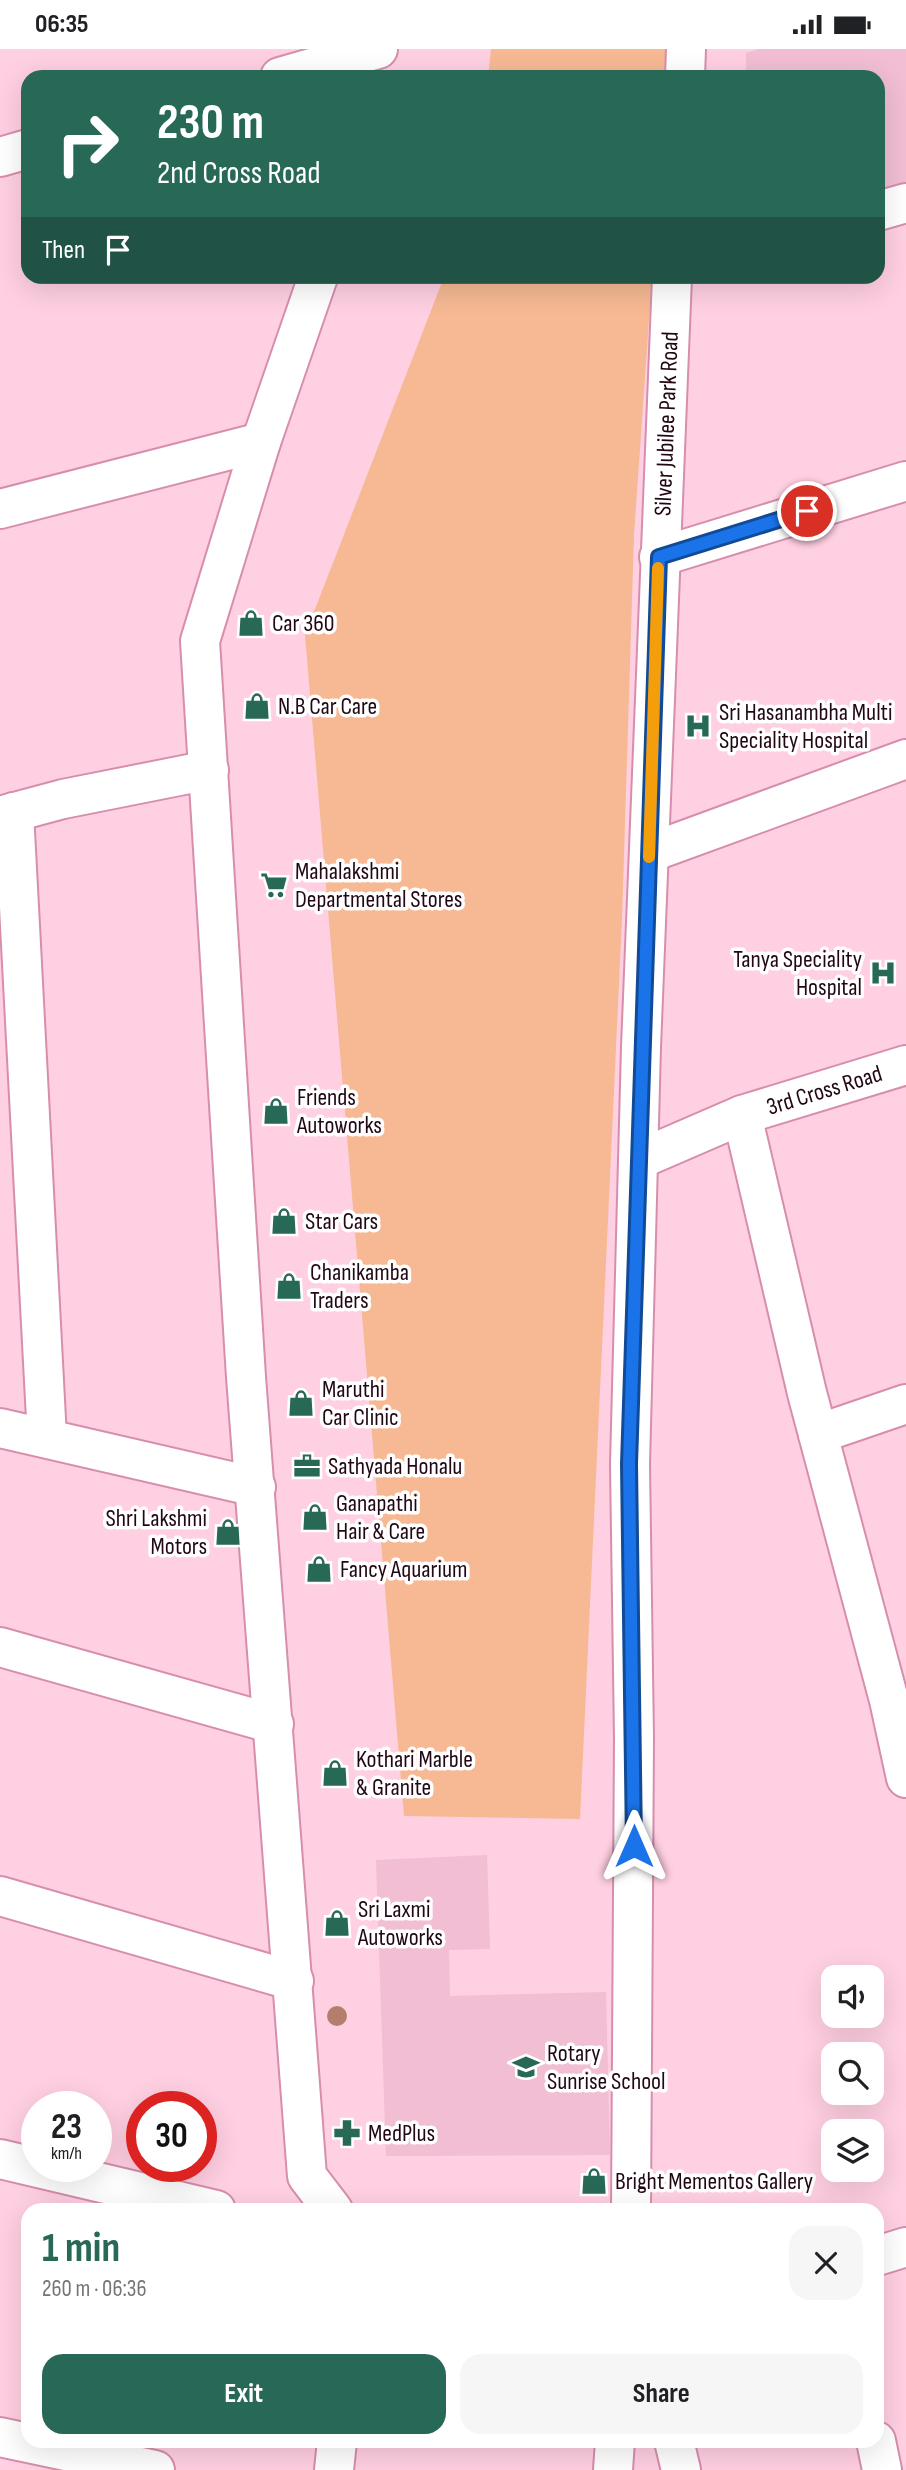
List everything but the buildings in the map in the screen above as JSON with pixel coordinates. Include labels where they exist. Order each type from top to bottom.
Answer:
[{"type":"street","points":[[304,70],[378,49]]},
{"type":"street","points":[[386,70],[393,49]]},
{"type":"street","points":[[685,70],[686,49]]},
{"type":"street","points":[[0,157],[21,151]]},
{"type":"street","points":[[885,209],[906,203]]},
{"type":"street","points":[[316,284],[261,442],[200,641],[246,1377],[307,2176],[328,2203]]},
{"type":"street","name":"Silver Jubilee Park Road","points":[[632,2203],[634,1739],[629,1464],[659,557],[672,284]]},
{"type":"street","points":[[0,509],[261,442]]},
{"type":"street","points":[[659,557],[906,481]]},
{"type":"street","points":[[649,853],[906,759]]},
{"type":"street","points":[[47,1439],[7,814],[209,770]]},
{"type":"street","name":"3rd Cross Road","points":[[638,1160],[742,1115],[906,1065]]},
{"type":"street","points":[[742,1115],[818,1434],[898,1698],[906,1778]]},
{"type":"street","points":[[818,1434],[906,1404]]},
{"type":"street","points":[[0,1428],[256,1487]]},
{"type":"street","points":[[0,1647],[274,1724]]},
{"type":"street","points":[[0,1896],[294,1981]]},
{"type":"street","points":[[0,2159],[186,2203]]},
{"type":"street","points":[[884,2254],[906,2247]]},
{"type":"street","points":[[0,2437],[21,2441]]},
{"type":"street","points":[[52,2448],[155,2470]]},
{"type":"street","points":[[334,2470],[336,2448]]},
{"type":"street","points":[[612,2470],[614,2448]]},
{"type":"street","points":[[676,2448],[681,2470]]},
{"type":"street","points":[[877,2448],[882,2470]]},
{"type":"shaded area","points":[[491,49],[667,49],[666,70],[489,70]]},
{"type":"shaded area","points":[[759,49],[906,49],[906,188],[885,195],[885,70],[746,70],[746,53]]},
{"type":"shaded area","points":[[441,284],[652,284],[634,535],[622,919],[580,1819],[404,1816],[305,635]]},
{"type":"shaded area","points":[[487,1855],[490,1949],[449,1950],[450,1996],[606,1992],[610,2155],[386,2156],[376,1860]]},
{"type":"slow traffic","points":[[649,857],[658,568]]},
{"type":"place","name":"Car 360","points":[[251,623]]},
{"type":"place","name":"N.B Car Care","points":[[257,706]]},
{"type":"place","name":"Sri Hasanambha Multi Speciality Hospital","points":[[698,726]]},
{"type":"place","name":"Mahalakshmi Departmental Stores","points":[[274,885]]},
{"type":"place","name":"Tanya Speciality Hospital","points":[[883,973]]},
{"type":"place","name":"Friends Autoworks","points":[[276,1111]]},
{"type":"place","name":"Star Cars","points":[[284,1221]]},
{"type":"place","name":"Chanikamba Traders","points":[[289,1286]]},
{"type":"place","name":"Maruthi Car Clinic","points":[[301,1403]]},
{"type":"place","name":"Sathyada Honalu","points":[[307,1466]]},
{"type":"place","name":"Ganapathi Hair & Care","points":[[315,1517]]},
{"type":"place","name":"Shri Lakshmi Motors","points":[[228,1532]]},
{"type":"place","name":"Fancy Aquarium","points":[[319,1569]]},
{"type":"place","name":"Kothari Marble & Granite","points":[[335,1773]]},
{"type":"place","name":"Sri Laxmi Autoworks","points":[[337,1923]]},
{"type":"place","name":"Rotary Sunrise School","points":[[526,2067]]},
{"type":"place","name":"MedPlus","points":[[347,2133]]},
{"type":"place","name":"Bright Mementos Gallery","points":[[594,2181]]},
{"type":"route","points":[[634,1846],[629,1464],[659,557],[807,511]]}]
